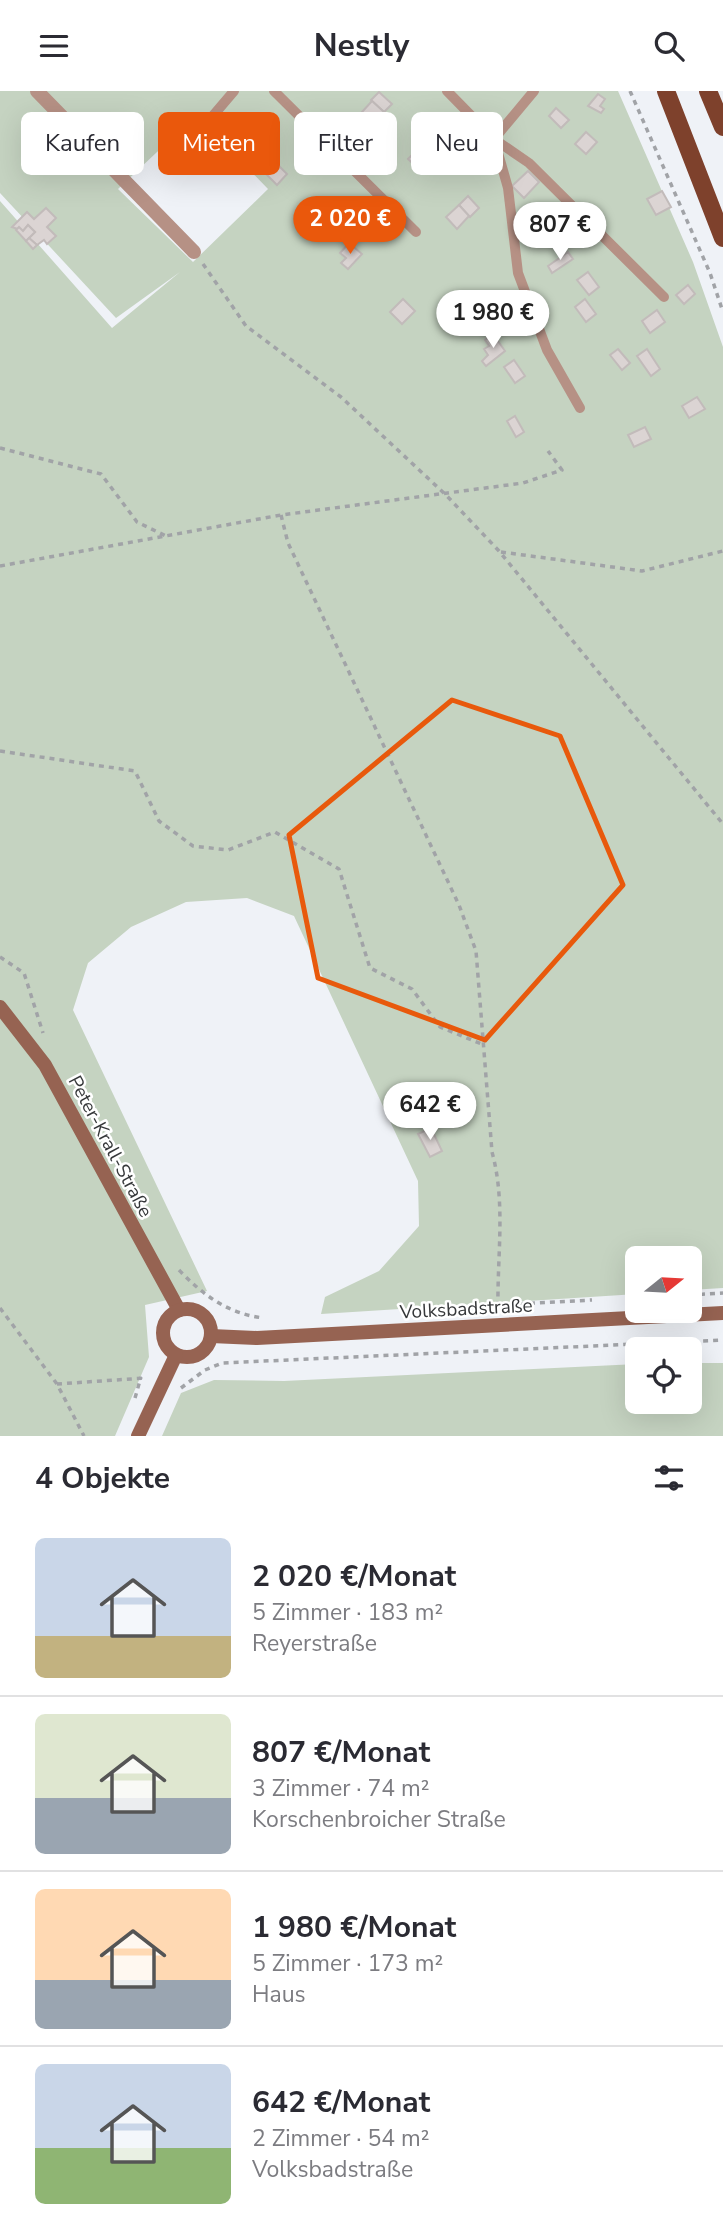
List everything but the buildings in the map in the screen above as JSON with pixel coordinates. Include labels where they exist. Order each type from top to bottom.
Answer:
[{"type":"main road","points":[[666,91],[723,238]]},
{"type":"main road","points":[[708,91],[723,127]]},
{"type":"street","points":[[37,91],[194,252]]},
{"type":"street","name":"Peter-Krall-Straße","points":[[0,1007],[45,1065],[179,1310]]},
{"type":"street","points":[[191,1309],[202,1314],[210,1324],[211,1336],[207,1347],[198,1355],[187,1357],[176,1355],[166,1345],[163,1331],[167,1318],[179,1310],[191,1309]]},
{"type":"street","name":"Volksbadstraße","points":[[211,1336],[257,1338],[723,1314]]},
{"type":"street","points":[[138,1436],[176,1355]]},
{"type":"lane","points":[[216,112],[234,91]]},
{"type":"lane","points":[[274,91],[416,232]]},
{"type":"lane","points":[[447,91],[468,112]]},
{"type":"lane","points":[[503,128],[534,91]]},
{"type":"lane","points":[[503,145],[529,163],[664,297]]},
{"type":"lane","points":[[503,170],[508,188],[518,273],[547,350],[580,408]]},
{"type":"path","points":[[630,91],[710,273],[723,312]]},
{"type":"path","points":[[194,252],[246,326],[341,397],[446,495],[499,551],[723,824]]},
{"type":"path","points":[[0,448],[101,474],[137,522],[166,536]]},
{"type":"path","points":[[0,566],[281,515],[523,483],[562,470],[548,451]]},
{"type":"path","points":[[281,515],[288,543],[471,932],[477,951],[492,1152],[498,1174],[501,1211],[499,1326]]},
{"type":"path","points":[[499,551],[642,571],[723,551]]},
{"type":"path","points":[[0,751],[135,771],[159,821],[193,846],[228,850],[275,832],[339,869],[370,968],[412,989],[440,1027],[485,1046]]},
{"type":"path","points":[[0,957],[24,973]]},
{"type":"path","points":[[702,1294],[723,1293]]},
{"type":"path","points":[[203,1295],[245,1316]]},
{"type":"path","points":[[0,1308],[57,1384],[84,1436]]},
{"type":"path","points":[[57,1384],[141,1377],[178,1390],[205,1370],[222,1363],[723,1340]]},
{"type":"highlighted area","points":[[452,700],[560,736],[623,885],[485,1040],[318,978],[289,835]]},
{"type":"green space","points":[[0,91],[618,91],[693,262],[723,347],[723,1288],[702,1289],[702,1246],[625,1246],[625,1295],[321,1314],[325,1297],[379,1271],[419,1226],[418,1181],[294,916],[247,898],[186,902],[131,927],[88,963],[73,1010],[207,1291],[145,1305],[149,1357],[115,1436],[0,1436],[0,201],[112,328],[180,272],[116,318],[0,193]],"holes":[[[21,112],[144,112],[144,164],[158,151],[158,112],[280,112],[280,175],[254,175],[268,189],[193,262],[118,189],[133,175],[21,175]]]},
{"type":"green space","points":[[702,1363],[723,1363],[723,1436],[162,1436],[181,1393],[214,1380],[284,1381],[625,1365],[625,1414],[702,1414]]}]
